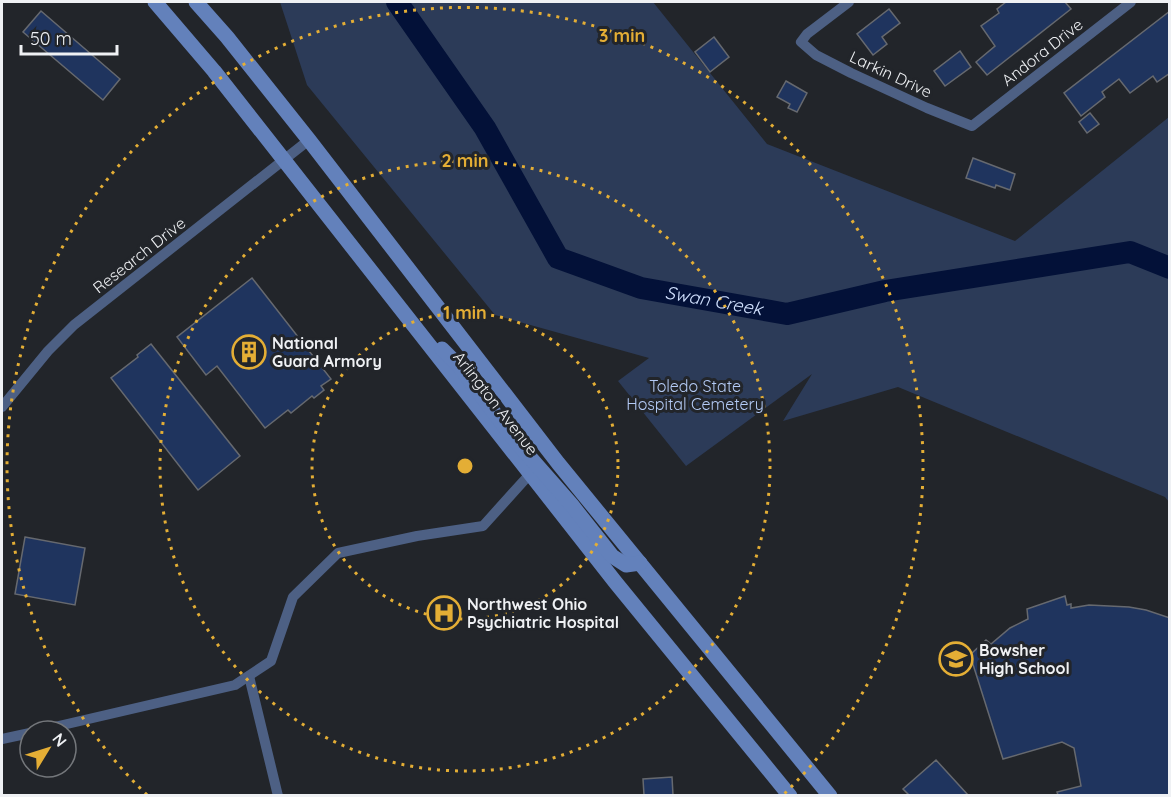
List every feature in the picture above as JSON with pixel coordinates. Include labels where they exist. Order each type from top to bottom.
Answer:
[{"type":"street","name":"Arlington Avenue","points":[[155,2],[214,71],[529,475],[790,795]]},
{"type":"street","name":"Arlington Avenue","points":[[196,2],[227,37],[309,140],[558,463],[830,795]]},
{"type":"street","name":"Larkin Drive","points":[[849,2],[807,34],[801,42],[816,55],[851,73],[972,126]]},
{"type":"street","name":"Andora Drive","points":[[972,126],[1131,2]]},
{"type":"street","name":"Research Drive","points":[[2,407],[48,351],[75,325],[309,140]]},
{"type":"street","points":[[393,300],[459,367],[513,438],[571,504],[612,556],[626,565],[640,563]]},
{"type":"street","points":[[78,721],[235,685],[272,661],[293,597],[338,553],[417,536],[483,526],[529,475]]},
{"type":"street","points":[[249,676],[278,795]]},
{"type":"street","points":[[2,739],[18,736]]},
{"type":"green space","name":"Toledo State Hospital Cemetery","points":[[280,2],[653,2],[767,144],[1015,241],[1169,117],[1169,502],[1165,497],[898,387],[783,421],[812,374],[686,466],[618,381],[649,358],[495,315],[307,85]]},
{"type":"building","points":[[1006,2],[1065,2],[1071,9],[987,75],[976,62],[995,46],[981,26],[999,13],[997,9]]},
{"type":"building","points":[[889,9],[900,23],[882,37],[887,44],[873,55],[857,34]]},
{"type":"building","points":[[41,11],[120,79],[103,100],[23,32]]},
{"type":"building","points":[[1170,11],[1170,73],[1157,82],[1153,76],[1130,93],[1119,79],[1102,92],[1105,97],[1081,116],[1064,93]]},
{"type":"building","points":[[714,37],[729,57],[710,72],[695,52]]},
{"type":"building","points":[[960,51],[971,67],[945,86],[934,71]]},
{"type":"building","points":[[786,81],[807,93],[797,112],[788,108],[790,104],[777,97]]},
{"type":"building","points":[[1090,113],[1099,124],[1087,133],[1079,122]]},
{"type":"building","points":[[973,158],[1015,174],[1010,190],[996,185],[995,188],[966,178]]},
{"type":"building","name":"National Guard Armory","points":[[252,278],[331,379],[321,386],[324,390],[314,398],[312,396],[291,413],[288,410],[265,428],[217,366],[206,375],[177,337]]},
{"type":"building","points":[[151,344],[240,456],[198,490],[111,378]]},
{"type":"building","points":[[25,537],[85,548],[75,605],[15,594]]},
{"type":"building","points":[[1065,596],[1067,605],[1071,604],[1071,608],[1089,605],[1129,607],[1170,618],[1170,795],[1058,795],[1057,792],[1081,786],[1074,748],[1062,742],[1003,759],[970,655],[986,640],[991,644],[1010,628],[1028,619],[1027,609]]},
{"type":"building","points":[[936,760],[968,795],[909,795],[903,789]]},
{"type":"building","points":[[672,777],[673,795],[644,795],[643,779]]},
{"type":"waterway","name":"Swan Creek","points":[[397,2],[485,128],[558,258],[641,288],[787,314],[885,291],[1130,252],[1170,268]]},
{"type":"place","name":"National Guard Armory","points":[[249,352]]},
{"type":"place","name":"Northwest Ohio Psychiatric Hospital","points":[[444,613]]},
{"type":"place","name":"Bowsher High School","points":[[956,659]]}]
